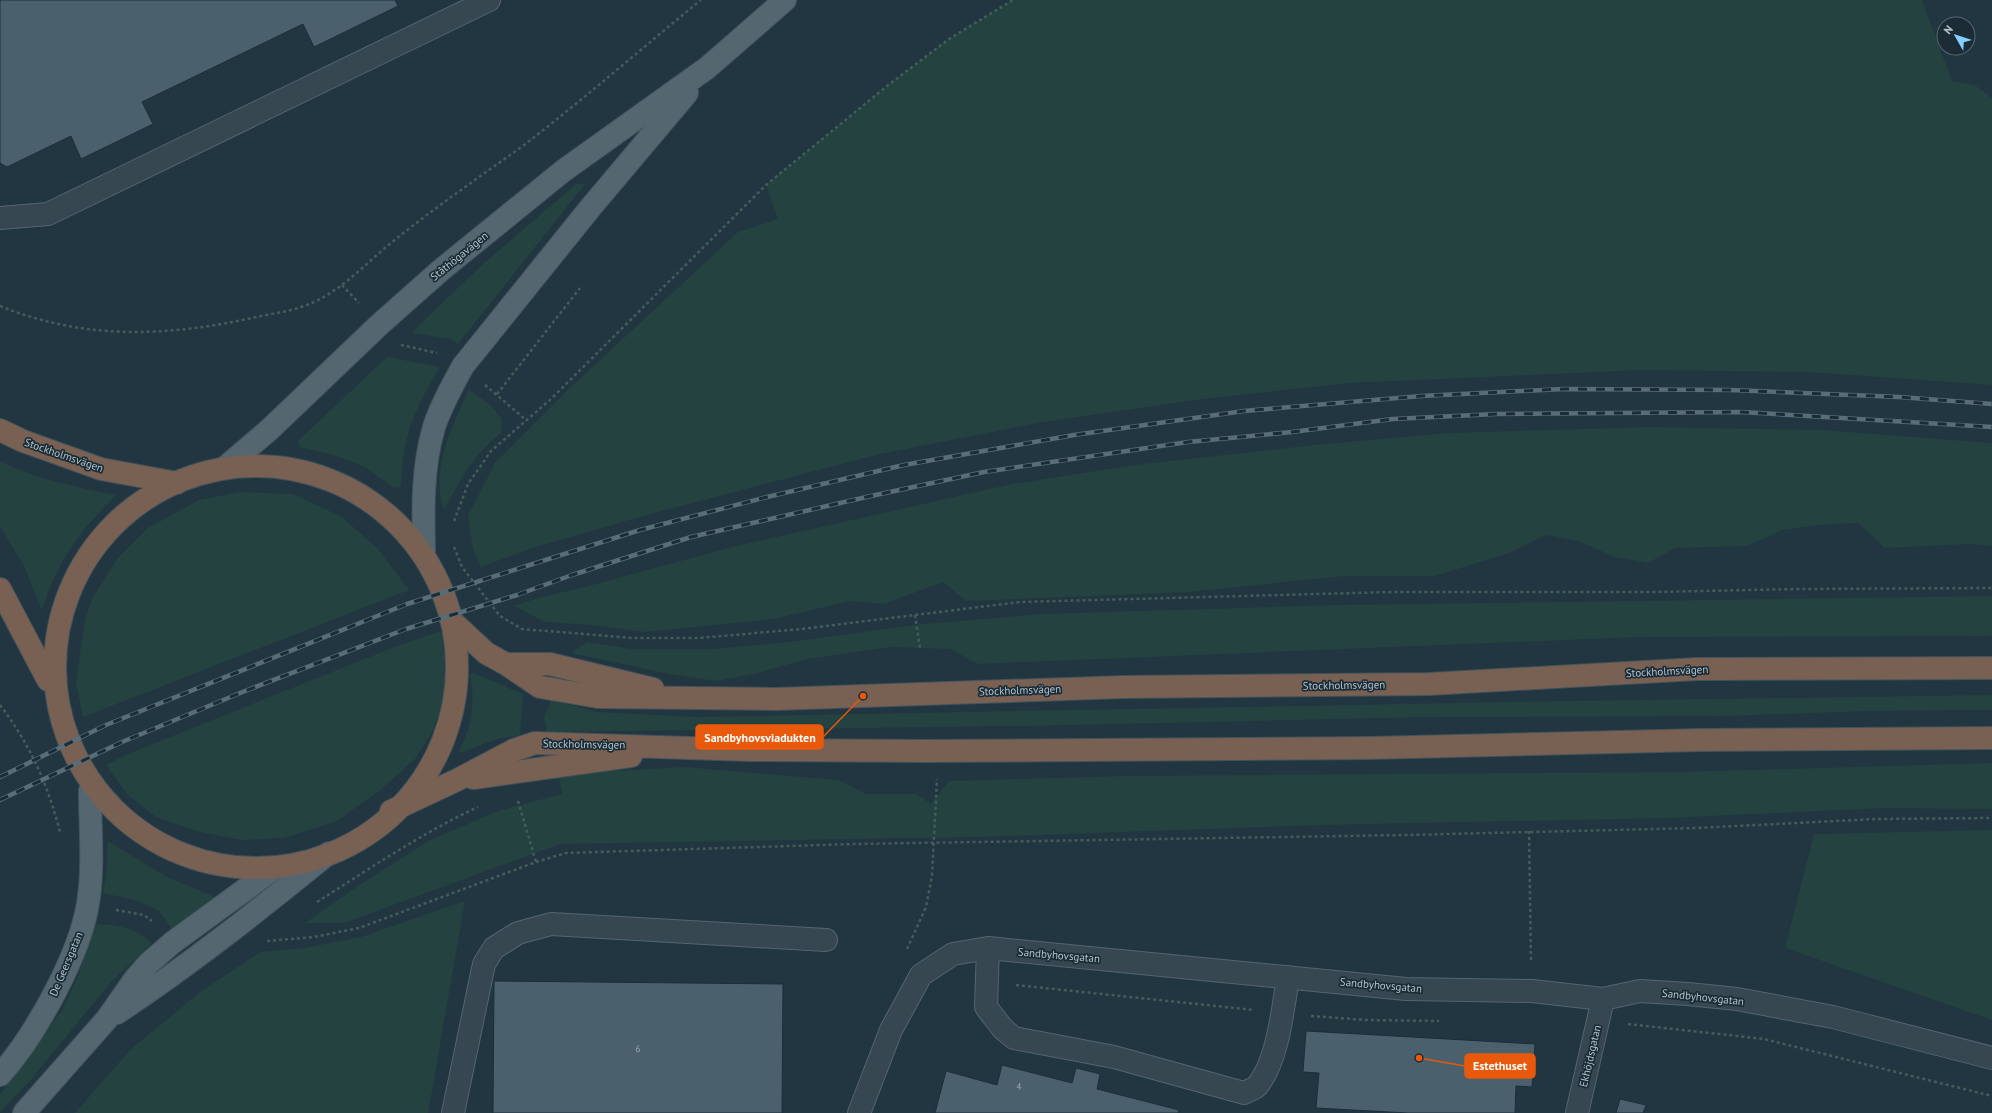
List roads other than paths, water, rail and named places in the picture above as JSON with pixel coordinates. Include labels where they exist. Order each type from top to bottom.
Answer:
[{"type":"highway","name":"Stockholmsvägen","points":[[0,430],[23,441],[101,469],[177,483]]},
{"type":"highway","points":[[0,589],[48,680],[60,727],[80,776],[90,791],[110,811],[137,831],[188,858],[231,868],[276,867],[302,862],[329,853],[364,832],[391,811],[425,770],[447,735],[460,694],[460,652],[456,625],[448,598],[424,552],[387,515],[326,477],[290,468],[261,464],[228,465],[177,483],[138,508],[101,543],[80,574],[60,622],[48,680]]},
{"type":"highway","name":"Stockholmsvägen","points":[[456,625],[486,653],[506,664],[540,687],[598,696],[695,699],[776,699],[1123,687],[1429,684],[1697,669],[1992,668]]},
{"type":"highway","name":"Stockholmsvägen","points":[[391,811],[457,780],[695,747],[750,750],[926,751],[1369,748],[1701,740],[1992,738]]},
{"type":"main road","name":"Ståthögavägen","points":[[228,465],[269,430],[379,325],[441,270],[563,171],[707,68],[785,0]]},
{"type":"main road","name":"Ståthögavägen","points":[[424,552],[423,493],[434,428],[445,401],[463,366],[591,207],[707,68]]},
{"type":"main road","name":"De Geersgatan","points":[[0,1075],[15,1058],[53,997],[76,947],[88,904],[90,791]]},
{"type":"main road","points":[[107,1019],[146,994],[260,909],[329,853]]},
{"type":"main road","points":[[24,1113],[107,1019],[134,979],[149,963],[172,943],[276,867]]},
{"type":"street","points":[[0,218],[48,214],[489,0]]},
{"type":"street","points":[[453,1113],[484,964],[494,948],[518,933],[552,924],[826,940]]},
{"type":"street","points":[[988,948],[986,1007],[1004,1029],[1014,1038],[1114,1057],[1244,1094],[1256,1087],[1270,1064],[1282,1013],[1288,977]]},
{"type":"street","name":"Sandbyhovsgatan","points":[[859,1113],[891,1030],[922,975],[953,954],[988,948],[1406,989],[1532,991],[1603,999],[1640,991],[1736,999],[1833,1017],[1992,1058]]},
{"type":"street","name":"Ekhöjdsgatan","points":[[1577,1113],[1603,999]]},
{"type":"railway","points":[[0,777],[106,725],[407,604],[640,530],[767,497],[904,465],[1074,435],[1244,411],[1421,396],[1563,389],[1730,390],[1899,397],[1992,404]]},
{"type":"railway","points":[[0,800],[122,742],[245,691],[406,629],[517,595],[572,575],[691,537],[984,472],[1188,442],[1292,432],[1393,419],[1496,414],[1742,412],[1992,427]]},
{"type":"place","name":"Sandbyhovsviadukten","points":[[863,696]]},
{"type":"place","name":"Estethuset","points":[[1419,1058]]}]
